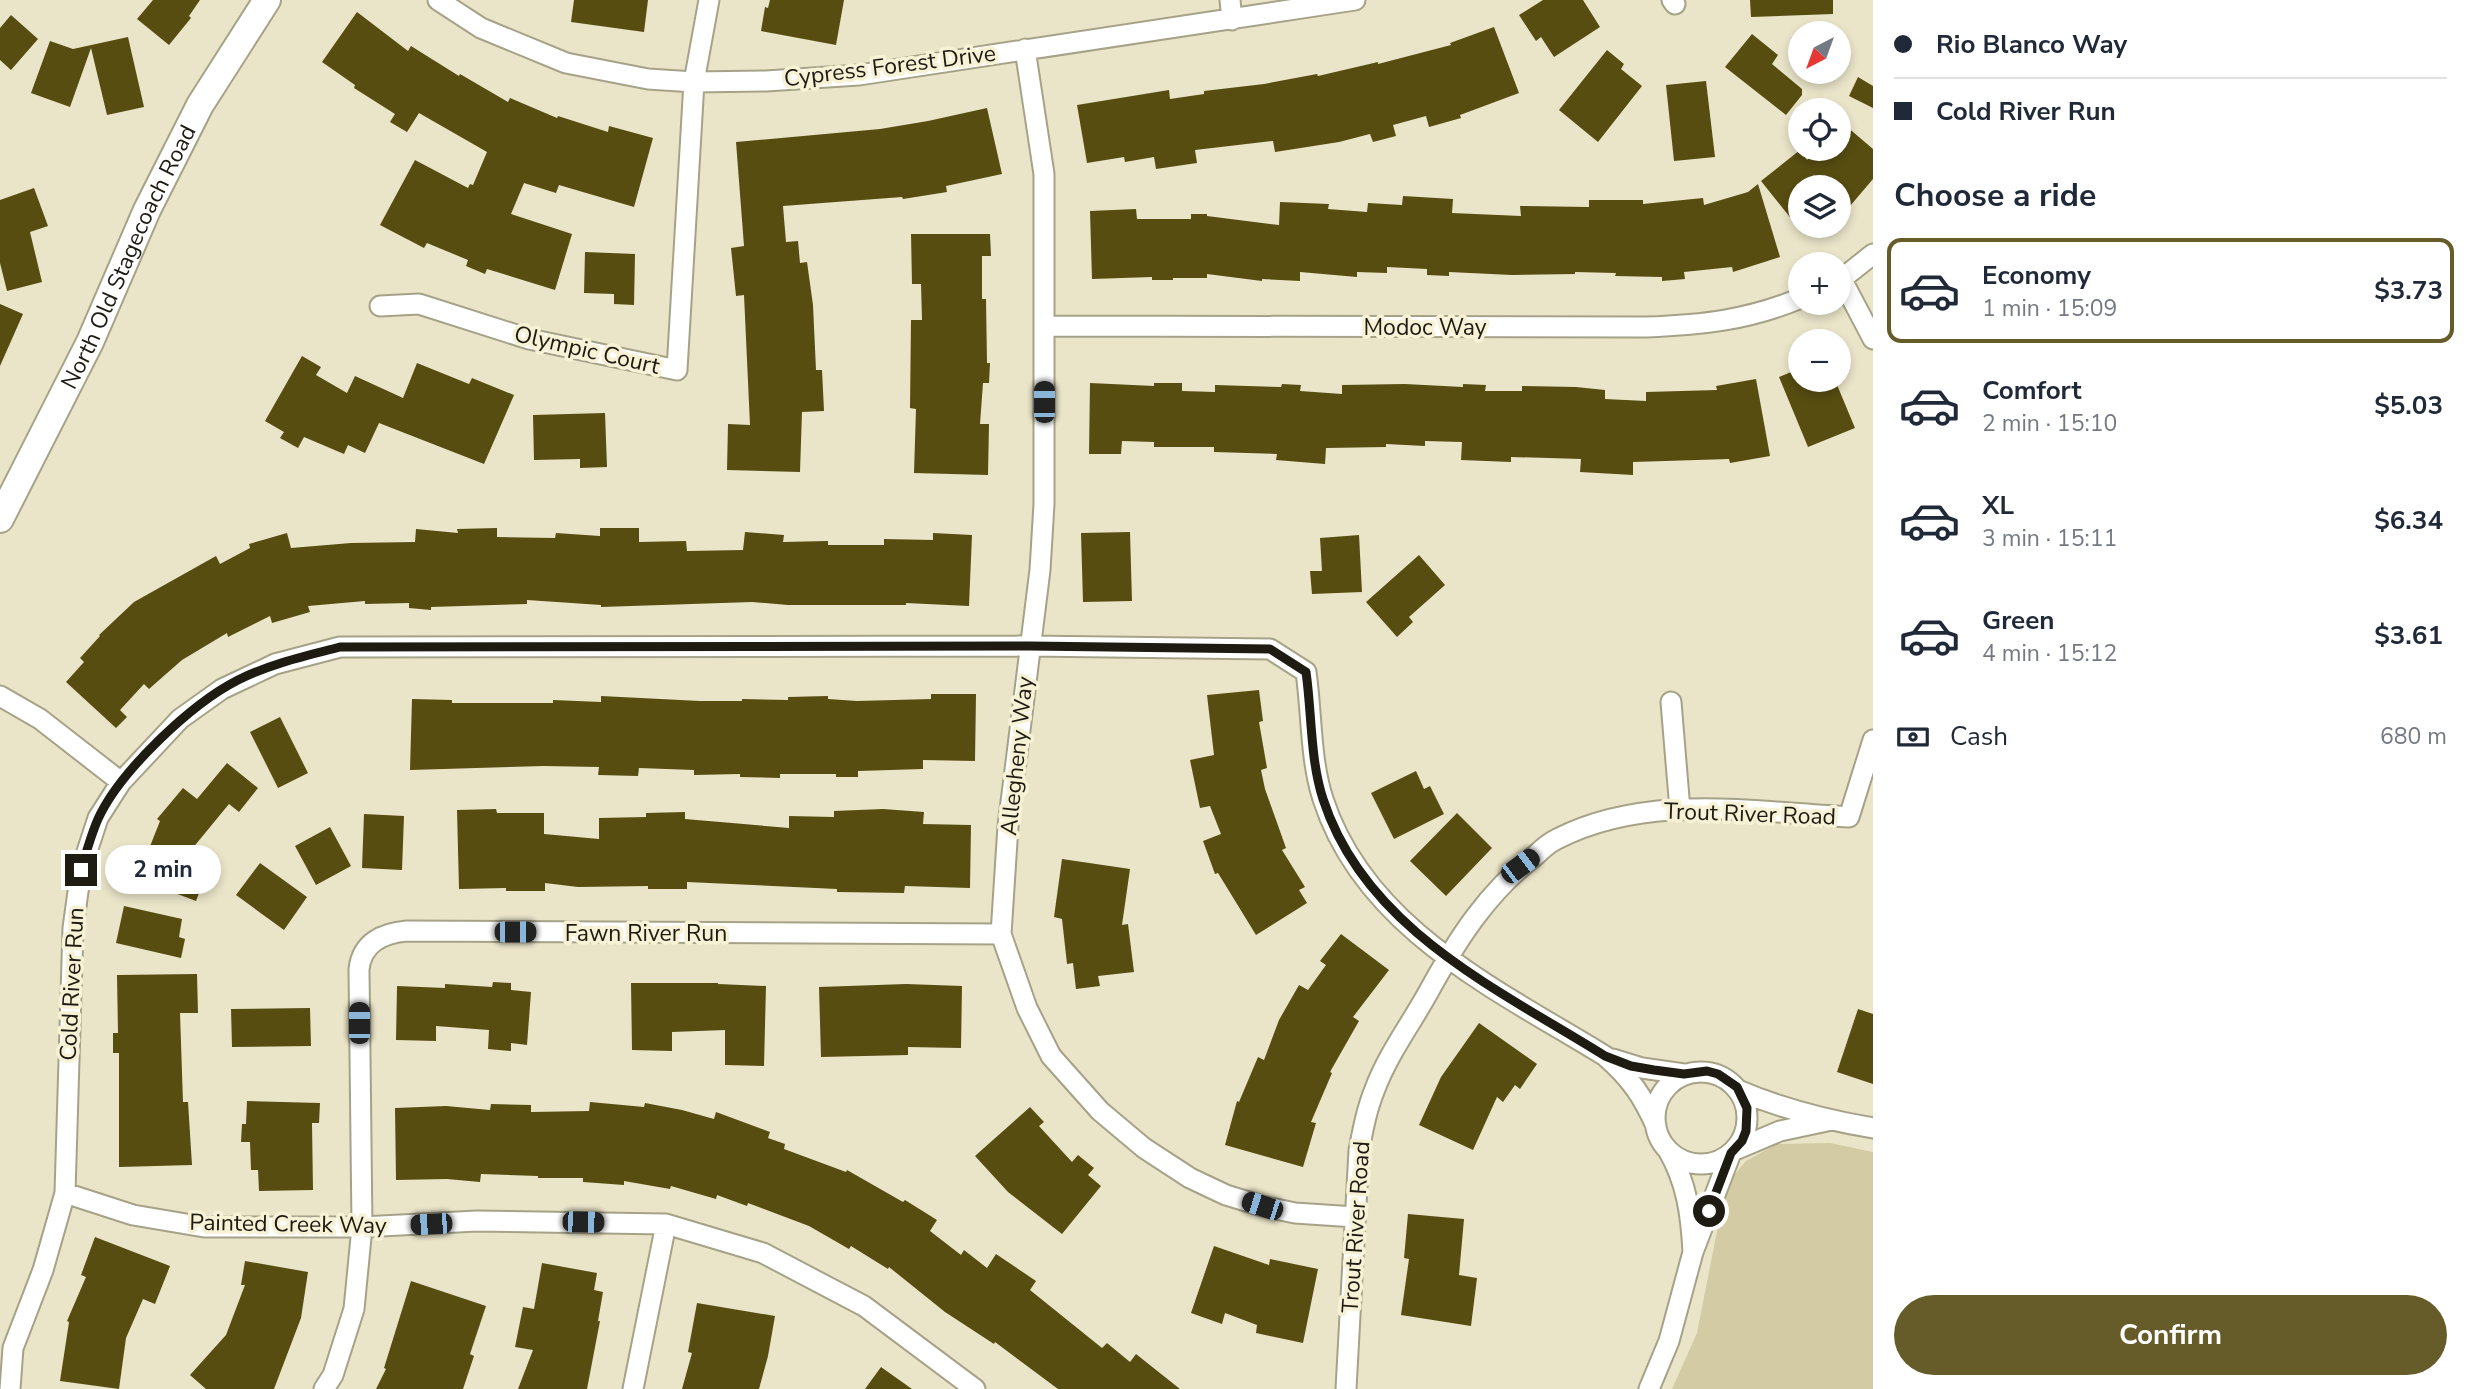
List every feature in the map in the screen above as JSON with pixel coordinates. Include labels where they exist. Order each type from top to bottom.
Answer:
[{"type":"street","name":"North Old Stagecoach Road","points":[[0,519],[90,342],[146,210],[188,128],[267,0]]},
{"type":"street","name":"Cypress Forest Drive","points":[[438,0],[481,29],[566,63],[648,79],[694,82],[859,75],[1355,0]]},
{"type":"street","points":[[694,82],[709,0]]},
{"type":"street","points":[[1230,0],[1232,20]]},
{"type":"street","name":"Allegheny Way","points":[[1025,49],[1044,174],[1044,504],[1040,570],[1008,826],[1001,934],[1027,1008],[1051,1056],[1100,1111],[1144,1148],[1190,1178],[1226,1195],[1295,1213],[1355,1217]]},
{"type":"street","name":"Olympic Court","points":[[380,306],[419,304],[529,339],[677,370],[694,82]]},
{"type":"street","points":[[1851,273],[1873,254]]},
{"type":"street","points":[[1851,299],[1873,339]]},
{"type":"street","name":"Modoc Way","points":[[1045,326],[1646,327],[1702,325],[1749,316],[1788,302]]},
{"type":"street","name":"Cold River Run","points":[[10,1389],[13,1348],[43,1270],[65,1193],[73,928],[81,870],[98,818],[121,782],[180,719],[222,689],[275,664],[340,647],[1029,646],[1270,649],[1306,672],[1314,757],[1323,799],[1340,841],[1362,876],[1382,900],[1448,958],[1605,1056],[1631,1066],[1684,1074]]},
{"type":"street","points":[[0,696],[40,719],[121,782]]},
{"type":"street","points":[[1671,702],[1680,810]]},
{"type":"street","name":"Trout River Road","points":[[1346,1389],[1359,1150],[1376,1087],[1464,931],[1499,887],[1520,866],[1556,839],[1605,820],[1653,810],[1849,817],[1873,740]]},
{"type":"street","name":"Fawn River Run","points":[[324,1389],[333,1375],[354,1309],[362,1227],[359,969],[362,953],[375,940],[384,935],[407,932],[1001,934]]},
{"type":"street","name":"Cold River Run","points":[[1605,1056],[1632,1082],[1656,1126]]},
{"type":"street","points":[[1693,1252],[1691,1214],[1680,1171],[1661,1140],[1656,1126],[1659,1097],[1674,1080],[1695,1071],[1718,1074],[1738,1090],[1781,1108],[1829,1121],[1873,1128]]},
{"type":"street","points":[[1648,1389],[1669,1342],[1693,1252],[1733,1152],[1746,1131],[1747,1108],[1738,1090]]},
{"type":"street","points":[[1668,1149],[1685,1161],[1695,1164],[1717,1161],[1780,1131],[1829,1121]]},
{"type":"street","name":"Painted Creek Way","points":[[65,1193],[133,1215],[204,1227],[362,1227],[477,1221],[666,1224],[763,1254],[864,1306],[975,1389]]},
{"type":"street","points":[[633,1389],[666,1224]]},
{"type":"shaded area","points":[[1830,1143],[1873,1152],[1873,1389],[1672,1389],[1697,1333],[1720,1216],[1730,1180],[1746,1161],[1777,1144]]},
{"type":"building","points":[[153,0],[200,0],[189,16],[191,18],[169,45],[137,19]]},
{"type":"building","points":[[574,0],[648,0],[644,32],[571,22]]},
{"type":"building","points":[[770,0],[844,0],[836,45],[761,31],[765,7],[768,8]]},
{"type":"building","points":[[1543,0],[1583,0],[1600,27],[1554,57],[1541,37],[1536,41],[1519,15]]},
{"type":"building","points":[[1750,0],[1833,0],[1833,14],[1751,17]]},
{"type":"building","points":[[357,12],[408,51],[411,46],[508,102],[510,98],[557,118],[558,116],[608,132],[609,126],[653,138],[634,207],[559,185],[556,193],[524,183],[511,214],[572,234],[555,290],[487,269],[485,274],[466,266],[468,260],[427,243],[424,248],[380,225],[415,160],[468,188],[470,184],[473,185],[487,152],[419,113],[407,132],[390,122],[395,114],[354,88],[355,85],[322,62]]},
{"type":"building","points":[[11,15],[38,39],[11,70],[0,60],[0,28]]},
{"type":"building","points":[[1494,27],[1519,93],[1460,115],[1461,118],[1429,127],[1426,116],[1393,125],[1396,136],[1373,142],[1370,134],[1275,152],[1273,141],[1195,150],[1197,163],[1156,169],[1154,157],[1125,162],[1124,157],[1087,163],[1077,105],[1169,90],[1170,99],[1204,94],[1204,91],[1317,74],[1318,76],[1451,45],[1450,43]]},
{"type":"building","points":[[1752,34],[1778,55],[1772,64],[1788,77],[1788,84],[1796,84],[1802,89],[1802,95],[1800,98],[1788,98],[1786,115],[1725,67]]},
{"type":"building","points":[[128,37],[144,107],[107,115],[91,48],[70,107],[31,93],[50,41],[73,49]]},
{"type":"building","points":[[1607,50],[1624,64],[1621,69],[1642,86],[1598,142],[1559,110]]},
{"type":"building","points":[[1858,77],[1873,86],[1873,108],[1849,96]]},
{"type":"building","points":[[1706,81],[1715,157],[1674,161],[1666,85]]},
{"type":"building","points":[[987,108],[1002,174],[946,186],[947,192],[903,199],[783,206],[786,242],[798,241],[800,263],[807,262],[813,305],[816,370],[822,370],[824,411],[802,412],[800,472],[727,470],[728,424],[750,425],[744,295],[736,296],[731,248],[744,246],[736,142],[880,129]]},
{"type":"building","points":[[1851,130],[1873,149],[1873,179],[1851,205],[1851,175],[1788,175],[1788,215],[1761,181],[1788,160],[1851,161]]},
{"type":"building","points":[[1758,184],[1780,257],[1733,272],[1732,267],[1684,272],[1685,279],[1662,281],[1662,277],[1575,272],[1512,275],[1449,272],[1449,276],[1427,275],[1427,269],[1387,267],[1387,273],[1357,272],[1357,277],[1300,272],[1300,281],[1262,281],[1207,274],[1207,278],[1173,280],[1152,280],[1152,277],[1092,279],[1090,211],[1136,209],[1137,219],[1191,219],[1191,214],[1207,214],[1279,225],[1280,202],[1329,204],[1328,209],[1367,212],[1368,203],[1402,205],[1403,196],[1453,199],[1452,213],[1521,216],[1520,206],[1589,207],[1589,200],[1643,200],[1643,204],[1703,198],[1704,205],[1748,192]]},
{"type":"building","points":[[34,188],[48,226],[30,232],[42,282],[7,291],[0,263],[0,200]]},
{"type":"building","points":[[911,234],[990,234],[991,256],[982,256],[982,299],[986,299],[989,383],[983,383],[980,424],[989,424],[988,475],[914,473],[916,409],[910,408],[911,320],[922,320],[921,284],[912,284]]},
{"type":"building","points":[[585,252],[635,254],[634,305],[614,304],[614,294],[584,293]]},
{"type":"building","points":[[0,304],[23,314],[0,366]]},
{"type":"building","points":[[302,356],[321,367],[316,375],[347,393],[355,376],[403,398],[417,363],[469,384],[472,378],[514,395],[484,464],[379,423],[365,453],[348,445],[344,454],[304,437],[298,448],[280,438],[284,432],[265,421]]},
{"type":"building","points":[[1788,373],[1788,392],[1840,392],[1855,428],[1808,447],[1779,377]]},
{"type":"building","points":[[1756,379],[1770,456],[1730,463],[1729,459],[1633,462],[1633,475],[1580,472],[1581,459],[1511,457],[1511,462],[1461,460],[1462,442],[1425,441],[1425,446],[1386,444],[1386,447],[1326,448],[1325,464],[1276,460],[1277,454],[1214,452],[1214,447],[1154,447],[1154,442],[1122,441],[1121,454],[1089,454],[1090,383],[1154,386],[1154,383],[1182,383],[1182,391],[1215,392],[1215,385],[1281,387],[1282,384],[1301,385],[1300,391],[1342,394],[1342,385],[1486,385],[1485,391],[1522,391],[1522,386],[1576,387],[1605,390],[1605,399],[1646,401],[1646,392],[1717,390],[1716,386]]},
{"type":"building","points":[[605,413],[607,467],[580,468],[580,459],[534,460],[533,415]]},
{"type":"building","points":[[497,528],[497,537],[555,538],[556,533],[600,536],[600,528],[639,528],[639,542],[686,541],[687,551],[743,550],[745,532],[784,535],[783,542],[828,541],[828,545],[884,545],[884,539],[933,540],[933,533],[972,535],[969,606],[906,603],[788,605],[752,602],[601,607],[527,600],[527,604],[431,607],[431,610],[409,608],[409,603],[365,604],[365,601],[308,606],[310,612],[272,623],[270,616],[228,637],[227,633],[182,660],[149,689],[144,684],[120,710],[127,717],[116,728],[66,682],[84,662],[80,658],[99,635],[134,602],[216,556],[220,564],[250,548],[249,544],[287,533],[291,548],[415,542],[416,529],[458,533],[457,529]]},
{"type":"building","points":[[1130,532],[1132,601],[1083,602],[1081,533]]},
{"type":"building","points":[[1359,535],[1362,592],[1312,594],[1310,571],[1322,571],[1320,538]]},
{"type":"building","points":[[1419,555],[1445,585],[1409,617],[1413,622],[1397,637],[1366,602]]},
{"type":"building","points":[[1259,690],[1263,721],[1259,722],[1267,768],[1261,770],[1265,789],[1286,848],[1282,850],[1305,887],[1299,890],[1307,903],[1256,935],[1218,873],[1215,874],[1203,841],[1221,834],[1210,806],[1200,808],[1190,760],[1214,755],[1207,695]]},
{"type":"building","points":[[931,694],[976,694],[975,761],[923,760],[923,769],[858,771],[858,777],[836,777],[836,774],[780,774],[780,778],[740,777],[740,774],[694,775],[694,770],[639,768],[638,776],[598,775],[599,767],[544,766],[410,770],[412,699],[452,700],[452,703],[553,703],[553,700],[601,702],[601,696],[742,701],[828,696],[828,699],[857,701],[931,699]]},
{"type":"building","points":[[280,717],[308,773],[278,788],[250,732]]},
{"type":"building","points":[[227,763],[258,788],[239,812],[229,804],[187,855],[201,861],[195,877],[204,880],[196,901],[130,876],[138,856],[145,859],[160,821],[157,819],[183,788],[197,799]]},
{"type":"building","points":[[1416,771],[1424,789],[1430,786],[1444,814],[1394,839],[1371,793]]},
{"type":"building","points":[[496,809],[497,813],[544,813],[544,834],[599,839],[599,818],[646,817],[646,813],[685,812],[685,819],[789,828],[789,816],[834,817],[834,811],[883,809],[924,812],[923,824],[971,825],[970,888],[905,886],[904,893],[837,892],[837,889],[687,882],[687,889],[648,889],[648,886],[578,887],[545,883],[545,891],[459,889],[457,810]]},
{"type":"building","points":[[1457,813],[1492,848],[1446,896],[1410,861]]},
{"type":"building","points":[[364,814],[404,816],[402,870],[362,868]]},
{"type":"building","points":[[330,827],[351,866],[316,885],[295,846]]},
{"type":"building","points":[[1062,859],[1130,869],[1122,925],[1128,924],[1134,972],[1098,976],[1100,986],[1076,989],[1073,963],[1067,964],[1062,919],[1054,917]]},
{"type":"building","points":[[260,863],[307,897],[284,930],[236,895]]},
{"type":"building","points":[[124,906],[182,919],[179,937],[185,939],[181,958],[116,943]]},
{"type":"building","points":[[1341,934],[1389,970],[1353,1017],[1359,1021],[1330,1072],[1332,1073],[1311,1122],[1316,1123],[1303,1167],[1225,1145],[1237,1101],[1239,1102],[1258,1057],[1264,1060],[1279,1020],[1299,985],[1308,990],[1326,965],[1320,961]]},
{"type":"building","points":[[197,974],[198,1013],[180,1013],[183,1102],[188,1102],[192,1165],[119,1167],[119,1053],[113,1053],[113,1033],[118,1033],[117,975]]},
{"type":"building","points":[[493,982],[511,983],[511,990],[531,992],[527,1045],[511,1043],[511,1051],[488,1049],[489,1030],[436,1026],[436,1041],[396,1040],[397,986],[445,988],[445,984],[492,987]]},
{"type":"building","points":[[631,983],[766,986],[764,1066],[725,1065],[725,1030],[672,1032],[672,1051],[632,1050]]},
{"type":"building","points":[[906,984],[962,986],[961,1048],[908,1047],[908,1055],[821,1057],[819,987]]},
{"type":"building","points":[[310,1008],[311,1046],[232,1047],[231,1009]]},
{"type":"building","points":[[1858,1009],[1873,1014],[1873,1084],[1837,1072]]},
{"type":"building","points":[[1479,1023],[1537,1064],[1520,1089],[1515,1085],[1503,1102],[1497,1097],[1473,1150],[1419,1125],[1441,1077]]},
{"type":"building","points":[[247,1101],[320,1103],[319,1123],[312,1123],[313,1190],[259,1191],[258,1170],[251,1170],[250,1142],[241,1142],[242,1124],[246,1124]]},
{"type":"building","points":[[590,1102],[644,1107],[645,1103],[714,1119],[716,1112],[770,1132],[768,1138],[785,1144],[784,1149],[846,1172],[847,1170],[937,1220],[930,1231],[961,1255],[964,1250],[987,1268],[996,1254],[1036,1281],[1030,1290],[1102,1348],[1107,1343],[1130,1362],[1136,1354],[1180,1389],[1058,1389],[995,1342],[994,1344],[945,1312],[889,1267],[888,1269],[851,1246],[849,1249],[809,1226],[748,1203],[747,1206],[717,1195],[716,1199],[671,1186],[670,1189],[624,1181],[624,1185],[583,1182],[583,1178],[481,1174],[480,1182],[447,1179],[396,1180],[395,1108],[446,1106],[490,1110],[491,1104],[531,1105],[531,1112],[589,1111]]},
{"type":"building","points":[[1030,1107],[1044,1122],[1039,1126],[1072,1162],[1078,1155],[1094,1168],[1088,1175],[1101,1186],[1062,1234],[1008,1192],[975,1156]]},
{"type":"building","points":[[1408,1214],[1464,1219],[1459,1275],[1477,1278],[1471,1326],[1401,1315],[1409,1259],[1404,1258]]},
{"type":"building","points":[[95,1237],[170,1266],[155,1304],[143,1299],[126,1338],[119,1389],[60,1381],[69,1322],[67,1321],[86,1277],[81,1275]]},
{"type":"building","points":[[1214,1246],[1269,1265],[1270,1259],[1318,1269],[1303,1343],[1256,1333],[1257,1325],[1225,1313],[1222,1324],[1191,1313]]},
{"type":"building","points":[[245,1261],[308,1272],[301,1318],[274,1389],[206,1389],[190,1375],[226,1335],[245,1285],[241,1285]]},
{"type":"building","points":[[542,1263],[597,1273],[594,1290],[603,1292],[587,1389],[518,1389],[533,1350],[515,1347],[523,1307],[534,1309]]},
{"type":"building","points":[[411,1281],[486,1306],[470,1354],[474,1356],[463,1389],[376,1389],[386,1369],[384,1368]]},
{"type":"building","points":[[697,1303],[775,1316],[759,1389],[682,1389],[692,1353],[688,1352]]},
{"type":"building","points":[[881,1367],[912,1389],[865,1389]]},
{"type":"route","points":[[81,870],[98,818],[121,782],[180,719],[239,680],[275,664],[340,647],[1029,646],[1270,649],[1306,672],[1314,757],[1323,799],[1340,841],[1362,876],[1403,921],[1448,958],[1605,1056],[1631,1066],[1654,1070],[1684,1074],[1707,1071],[1718,1074],[1737,1087],[1747,1108],[1746,1131],[1742,1141],[1731,1153],[1709,1211]]}]
